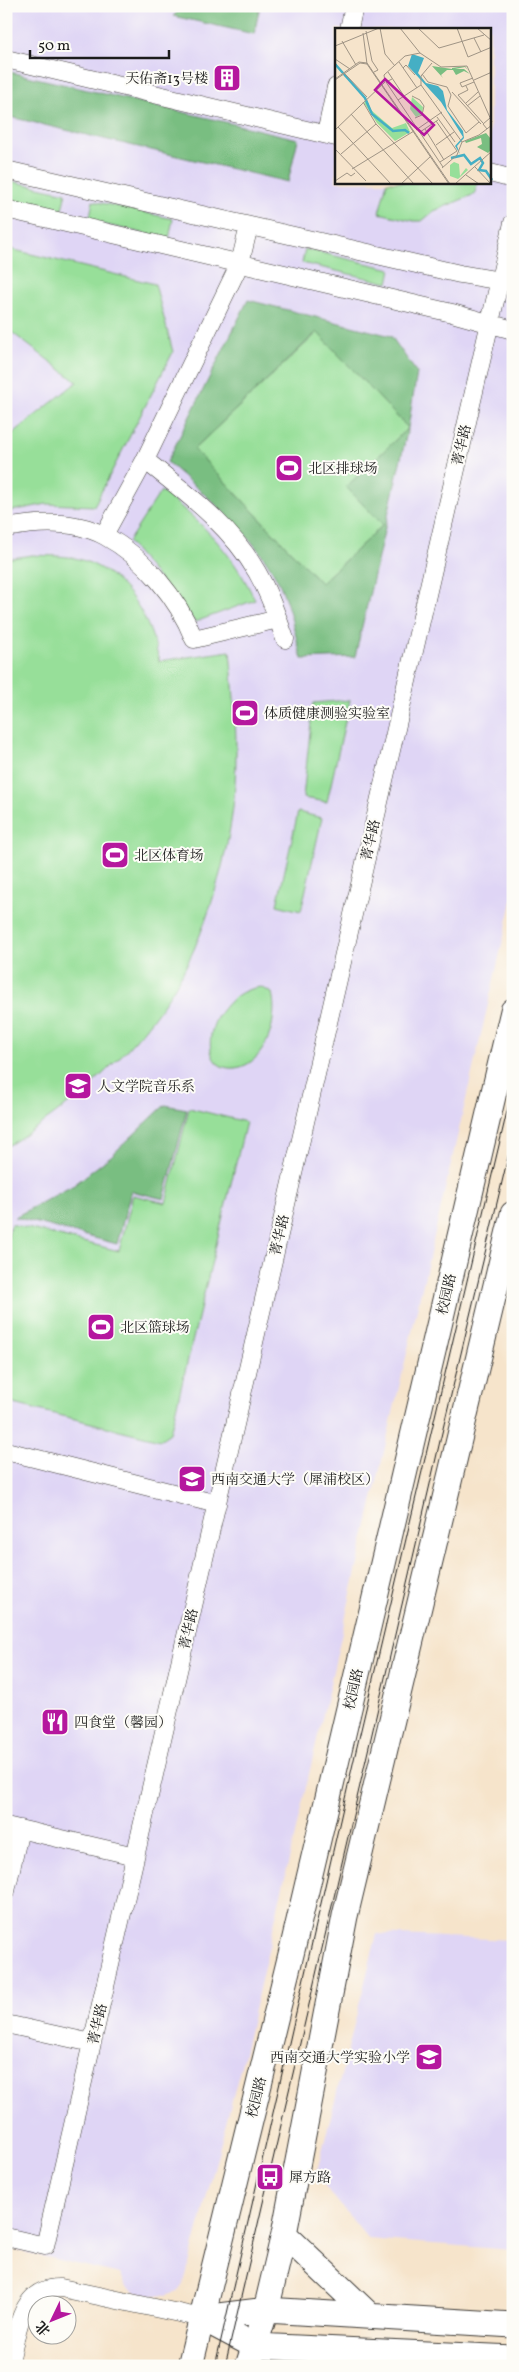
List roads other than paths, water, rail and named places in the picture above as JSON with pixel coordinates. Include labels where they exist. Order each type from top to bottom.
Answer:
[{"type":"street","points":[[350,28],[354,6]]},
{"type":"street","points":[[6,59],[331,136],[335,97]]},
{"type":"street","points":[[6,170],[460,274],[506,282]]},
{"type":"street","points":[[492,174],[513,179]]},
{"type":"street","points":[[6,209],[452,313],[489,325],[513,330]]},
{"type":"street","name":"菁华路","points":[[6,2237],[45,2246],[489,325],[506,282],[513,223]]},
{"type":"street","points":[[104,535],[145,460],[240,263],[249,226]]},
{"type":"street","points":[[145,460],[211,514],[238,544],[257,572],[285,639]]},
{"type":"street","points":[[6,528],[46,523],[78,528],[104,535],[130,554],[155,577],[176,603],[194,639],[278,619]]},
{"type":"street","name":"校园路","points":[[190,2366],[294,1942],[513,1010]]},
{"type":"street","points":[[252,2356],[266,2310],[284,2234],[345,1916],[513,1214]]},
{"type":"street","points":[[6,1452],[217,1504]]},
{"type":"street","points":[[6,1891],[13,1827],[135,1856]]},
{"type":"street","points":[[6,2024],[92,2044]]},
{"type":"street","points":[[284,2234],[368,2314]]},
{"type":"street","points":[[9,2366],[24,2308],[28,2301],[39,2292],[61,2288],[202,2318],[266,2310],[368,2314],[513,2325]]},
{"type":"street","points":[[202,2318],[252,2356],[359,2351],[513,2358]]},
{"type":"street","points":[[335,2366],[359,2351]]},
{"type":"tram line","points":[[215,2366],[355,1755],[513,1086]]},
{"type":"tram line","points":[[225,2366],[440,1441],[513,1136]]},
{"type":"place","name":"天佑斋13号楼","points":[[227,78]]},
{"type":"place","name":"北区排球场","points":[[289,468]]},
{"type":"place","name":"体质健康测验实验室","points":[[245,713]]},
{"type":"place","name":"北区体育场","points":[[115,855]]},
{"type":"place","name":"人文学院音乐系","points":[[78,1086]]},
{"type":"place","name":"北区篮球场","points":[[101,1327]]},
{"type":"place","name":"西南交通大学（犀浦校区）","points":[[192,1479]]},
{"type":"place","name":"四食堂（馨园）","points":[[55,1722]]},
{"type":"place","name":"西南交通大学实验小学","points":[[429,2057]]},
{"type":"place","name":"犀方路","points":[[270,2177]]}]
